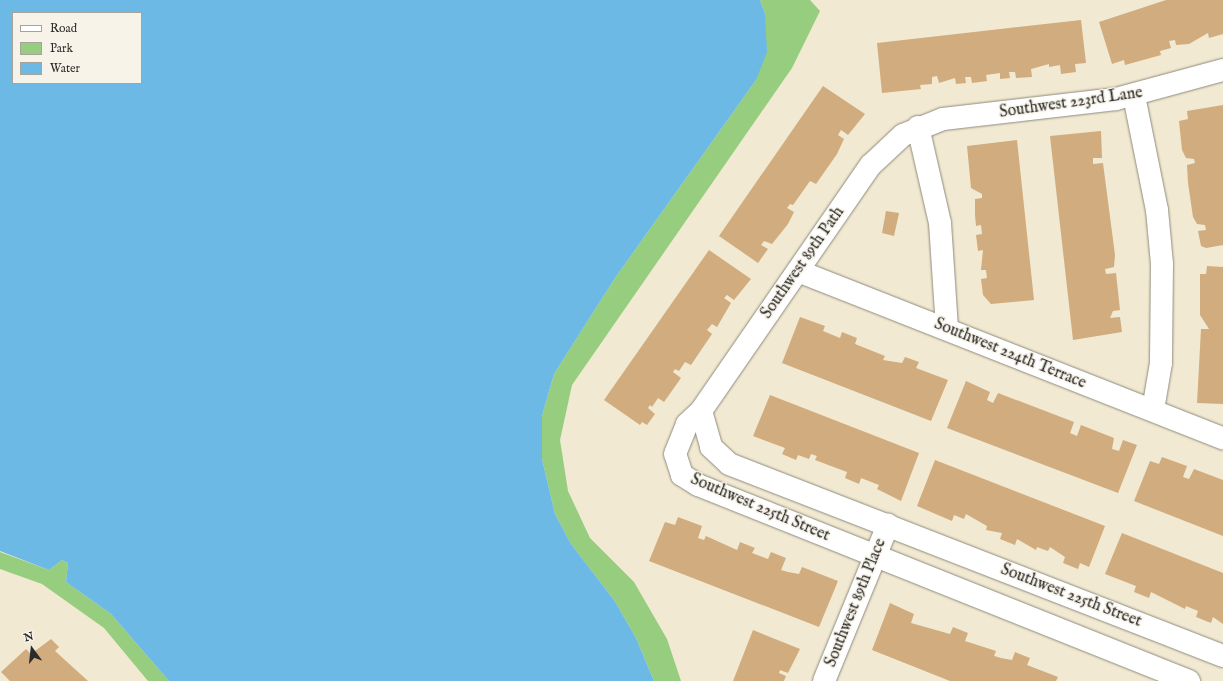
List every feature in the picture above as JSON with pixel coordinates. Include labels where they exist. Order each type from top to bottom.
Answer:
[{"type":"street","name":"Southwest 223rd Lane","points":[[918,127],[943,119],[1134,96],[1223,70]]},
{"type":"street","points":[[1134,96],[1157,210],[1161,257],[1161,364],[1153,410]]},
{"type":"street","points":[[918,127],[940,223],[946,329]]},
{"type":"street","name":"Southwest 89th Path","points":[[701,411],[881,152],[918,127]]},
{"type":"street","name":"Southwest 224th Terrace","points":[[798,271],[1223,438]]},
{"type":"street","name":"Southwest 225th Street","points":[[701,411],[707,440],[722,460],[1223,656]]},
{"type":"street","name":"Southwest 225th Street","points":[[701,411],[687,424],[677,444],[676,461],[688,480],[1189,681]]},
{"type":"street","name":"Southwest 89th Place","points":[[824,681],[888,525]]},
{"type":"green space","points":[[760,0],[810,0],[820,11],[792,68],[572,385],[560,440],[568,491],[590,538],[634,582],[667,639],[681,681],[654,681],[636,638],[614,600],[571,544],[555,514],[542,459],[542,416],[554,374],[615,278],[756,80],[765,14]]},
{"type":"green space","points":[[0,552],[49,570],[62,560],[68,563],[66,582],[111,614],[169,681],[148,681],[104,628],[42,584],[0,569]]},
{"type":"water","points":[[0,0],[760,0],[765,14],[767,52],[756,80],[615,278],[554,374],[542,416],[542,459],[555,514],[571,544],[614,600],[636,638],[654,681],[169,681],[111,614],[66,582],[68,563],[62,560],[49,570],[0,551]]},
{"type":"building","points":[[1166,0],[1223,0],[1223,34],[1209,38],[1208,33],[1189,44],[1176,45],[1175,40],[1169,41],[1171,48],[1160,51],[1161,55],[1125,65],[1124,60],[1112,64],[1099,22]]},
{"type":"building","points":[[1081,20],[1086,63],[1075,64],[1076,72],[1061,74],[1060,65],[1049,67],[1049,64],[1031,69],[1032,77],[1016,78],[1015,72],[1009,72],[1010,78],[1000,79],[1000,73],[986,75],[987,81],[972,83],[971,77],[965,77],[966,83],[956,84],[955,78],[939,83],[937,76],[932,77],[932,84],[920,85],[921,89],[882,93],[877,43]]},
{"type":"building","points":[[823,86],[865,114],[848,135],[841,130],[838,135],[844,139],[837,154],[816,184],[810,181],[793,205],[790,204],[787,208],[794,212],[788,224],[772,244],[764,241],[761,245],[768,249],[758,263],[719,236]]},
{"type":"building","points":[[1223,105],[1223,245],[1206,248],[1201,246],[1198,231],[1206,230],[1205,225],[1197,224],[1193,217],[1188,183],[1187,165],[1195,163],[1194,159],[1186,158],[1182,150],[1179,121],[1188,119],[1187,111]]},
{"type":"building","points":[[1101,131],[1102,158],[1093,158],[1093,164],[1103,163],[1115,255],[1114,267],[1105,269],[1106,274],[1116,273],[1120,310],[1113,311],[1110,318],[1120,317],[1122,332],[1073,340],[1050,136]]},
{"type":"building","points":[[1017,140],[1034,300],[991,304],[983,295],[981,279],[987,278],[986,270],[981,270],[983,250],[978,251],[976,235],[982,234],[981,225],[976,226],[975,199],[982,198],[982,194],[971,188],[967,146]]},
{"type":"building","points":[[886,211],[899,213],[894,236],[882,233]]},
{"type":"building","points":[[709,250],[751,279],[734,300],[727,295],[724,298],[731,303],[717,327],[712,324],[707,330],[712,334],[691,365],[685,362],[679,371],[675,369],[673,372],[681,378],[664,402],[658,398],[652,407],[650,405],[648,408],[655,414],[647,425],[642,422],[640,425],[604,400]]},
{"type":"building","points":[[1207,266],[1223,267],[1223,404],[1197,403],[1201,329],[1209,329],[1200,315],[1200,274],[1206,274]]},
{"type":"building","points":[[800,317],[825,326],[823,331],[840,338],[842,332],[857,338],[855,344],[885,356],[883,360],[902,363],[905,357],[919,362],[916,368],[948,380],[931,421],[782,363]]},
{"type":"building","points":[[966,381],[990,392],[987,400],[993,403],[998,393],[1074,422],[1070,433],[1077,436],[1081,425],[1114,438],[1112,449],[1119,451],[1123,440],[1137,445],[1118,493],[947,428]]},
{"type":"building","points":[[770,395],[919,453],[901,501],[877,489],[879,485],[861,478],[859,484],[845,478],[847,472],[815,460],[817,456],[811,454],[809,459],[798,455],[796,460],[782,454],[785,448],[753,436]]},
{"type":"building","points":[[1162,457],[1187,466],[1183,477],[1189,479],[1194,469],[1223,480],[1223,536],[1134,501],[1150,461],[1159,464]]},
{"type":"building","points":[[935,460],[1105,526],[1089,567],[1080,563],[1078,569],[1063,563],[1065,557],[1050,547],[1048,551],[1037,547],[1036,550],[1017,539],[1015,545],[1000,539],[1002,533],[986,530],[987,526],[966,514],[964,519],[954,515],[952,521],[917,506]]},
{"type":"building","points":[[678,517],[702,526],[698,538],[704,540],[706,536],[737,550],[740,542],[755,548],[752,553],[768,559],[771,552],[786,558],[781,570],[799,574],[802,567],[838,581],[819,627],[649,561],[665,522],[675,525]]},
{"type":"building","points":[[1122,533],[1223,573],[1223,624],[1213,617],[1211,623],[1196,617],[1198,611],[1186,606],[1185,609],[1151,592],[1149,598],[1134,592],[1136,586],[1105,574]]},
{"type":"building","points":[[890,603],[914,614],[911,623],[950,634],[953,627],[968,633],[965,641],[996,651],[994,656],[1012,660],[1015,652],[1030,658],[1027,665],[1058,677],[1056,681],[950,681],[872,650]]},
{"type":"building","points":[[753,630],[800,649],[788,673],[780,670],[779,673],[786,676],[784,681],[733,681]]},
{"type":"building","points":[[51,639],[59,647],[55,651],[88,681],[10,681],[1,672],[26,649],[31,654]]}]
